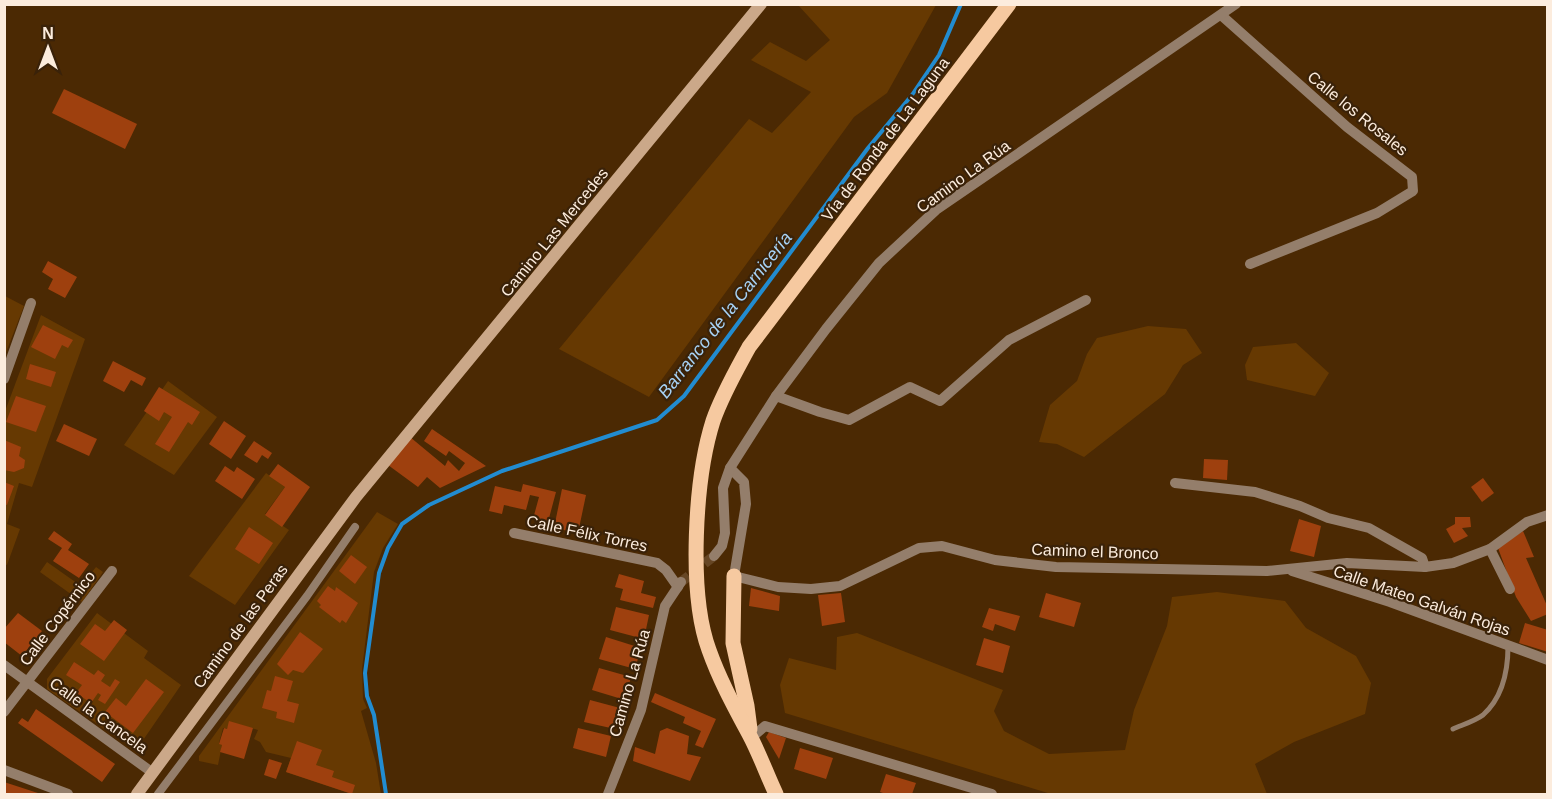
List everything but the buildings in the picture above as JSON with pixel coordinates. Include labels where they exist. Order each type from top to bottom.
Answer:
[{"type":"main road","name":"Camino Las Mercedes","points":[[371,478],[761,4]]},
{"type":"main road","name":"Vía de Ronda de La Laguna","points":[[776,795],[751,738],[721,680],[708,648],[699,609],[696,566],[700,482],[713,420],[730,381],[749,347],[1010,4]]},
{"type":"main road","name":"Camino de las Peras","points":[[137,795],[371,478]]},
{"type":"main road","points":[[734,576],[733,643],[747,706],[751,738]]},
{"type":"street","name":"Camino La Rúa","points":[[714,556],[722,546],[725,533],[723,488],[730,468],[776,396],[879,263],[936,210],[1236,4]]},
{"type":"street","name":"Calle los Rosales","points":[[1221,15],[1347,128],[1412,177],[1413,192],[1377,213],[1250,264]]},
{"type":"street","points":[[776,396],[849,420],[910,387],[940,401],[1009,340],[1086,300]]},
{"type":"street","points":[[4,379],[32,303]]},
{"type":"street","points":[[730,468],[744,482],[746,504],[734,576]]},
{"type":"street","points":[[1175,483],[1255,492],[1329,518],[1369,528],[1422,558],[1425,567]]},
{"type":"street","name":"Camino el Bronco","points":[[734,576],[778,587],[811,589],[840,586],[919,548],[942,546],[995,560],[1056,567],[1267,571],[1347,563],[1425,567],[1453,563],[1490,549],[1527,522],[1548,515]]},
{"type":"street","points":[[158,795],[308,596],[355,528]]},
{"type":"street","name":"Calle Félix Torres","points":[[514,533],[657,563],[679,584]]},
{"type":"street","points":[[1490,549],[1510,590]]},
{"type":"street","name":"Calle Mateo Galván Rojas","points":[[1286,569],[1390,602],[1548,660]]},
{"type":"street","name":"Calle Copérnico","points":[[4,712],[112,571]]},
{"type":"street","name":"Camino La Rúa","points":[[609,795],[641,710],[665,606],[679,584]]},
{"type":"street","name":"Calle la Cancela","points":[[4,666],[153,773]]},
{"type":"street","points":[[751,738],[765,726],[992,795]]},
{"type":"street","points":[[4,770],[68,795]]},
{"type":"lane","points":[[1453,729],[1482,715],[1500,693],[1508,667],[1508,646]]},
{"type":"shaded area","points":[[798,5],[936,5],[887,93],[854,117],[649,397],[559,349],[749,119],[772,133],[811,92],[751,60],[770,42],[806,61],[830,40]]},
{"type":"shaded area","points":[[5,296],[24,306],[4,355]]},
{"type":"shaded area","points":[[41,315],[85,339],[32,487],[19,483],[7,524],[20,529],[7,565],[4,564],[4,414]]},
{"type":"shaded area","points":[[1148,326],[1186,329],[1202,353],[1183,365],[1165,394],[1084,457],[1057,444],[1039,442],[1050,405],[1077,381],[1087,354],[1097,338]]},
{"type":"shaded area","points":[[1296,343],[1329,373],[1315,396],[1247,380],[1245,365],[1253,347]]},
{"type":"shaded area","points":[[168,381],[217,417],[174,475],[124,445]]},
{"type":"shaded area","points":[[266,473],[285,487],[265,514],[289,530],[235,605],[189,576]]},
{"type":"shaded area","points":[[377,512],[398,524],[383,548],[374,572],[362,669],[363,699],[367,708],[361,711],[376,763],[381,794],[352,794],[286,772],[291,758],[266,752],[260,742],[254,739],[258,730],[230,722],[227,729],[223,728],[219,743],[222,745],[218,765],[199,761],[199,756]]},
{"type":"shaded area","points":[[47,562],[81,586],[96,567],[103,572],[82,602],[40,572]]},
{"type":"shaded area","points":[[1217,592],[1285,601],[1306,628],[1356,656],[1371,683],[1365,714],[1294,742],[1255,764],[1267,794],[1051,794],[785,713],[780,685],[789,658],[836,670],[837,637],[857,633],[1003,690],[994,711],[1004,731],[1049,754],[1125,750],[1134,710],[1167,626],[1172,597]]},
{"type":"shaded area","points":[[97,613],[148,651],[144,658],[181,685],[139,746],[132,748],[47,689],[47,679]]},
{"type":"waterway","name":"Barranco de la Carnicería","points":[[386,794],[374,715],[367,696],[365,673],[379,573],[388,548],[402,524],[429,505],[502,471],[657,420],[684,396],[868,148],[912,95],[939,55],[961,4]]},
{"type":"tunnel","points":[[681,582],[714,556]]}]
